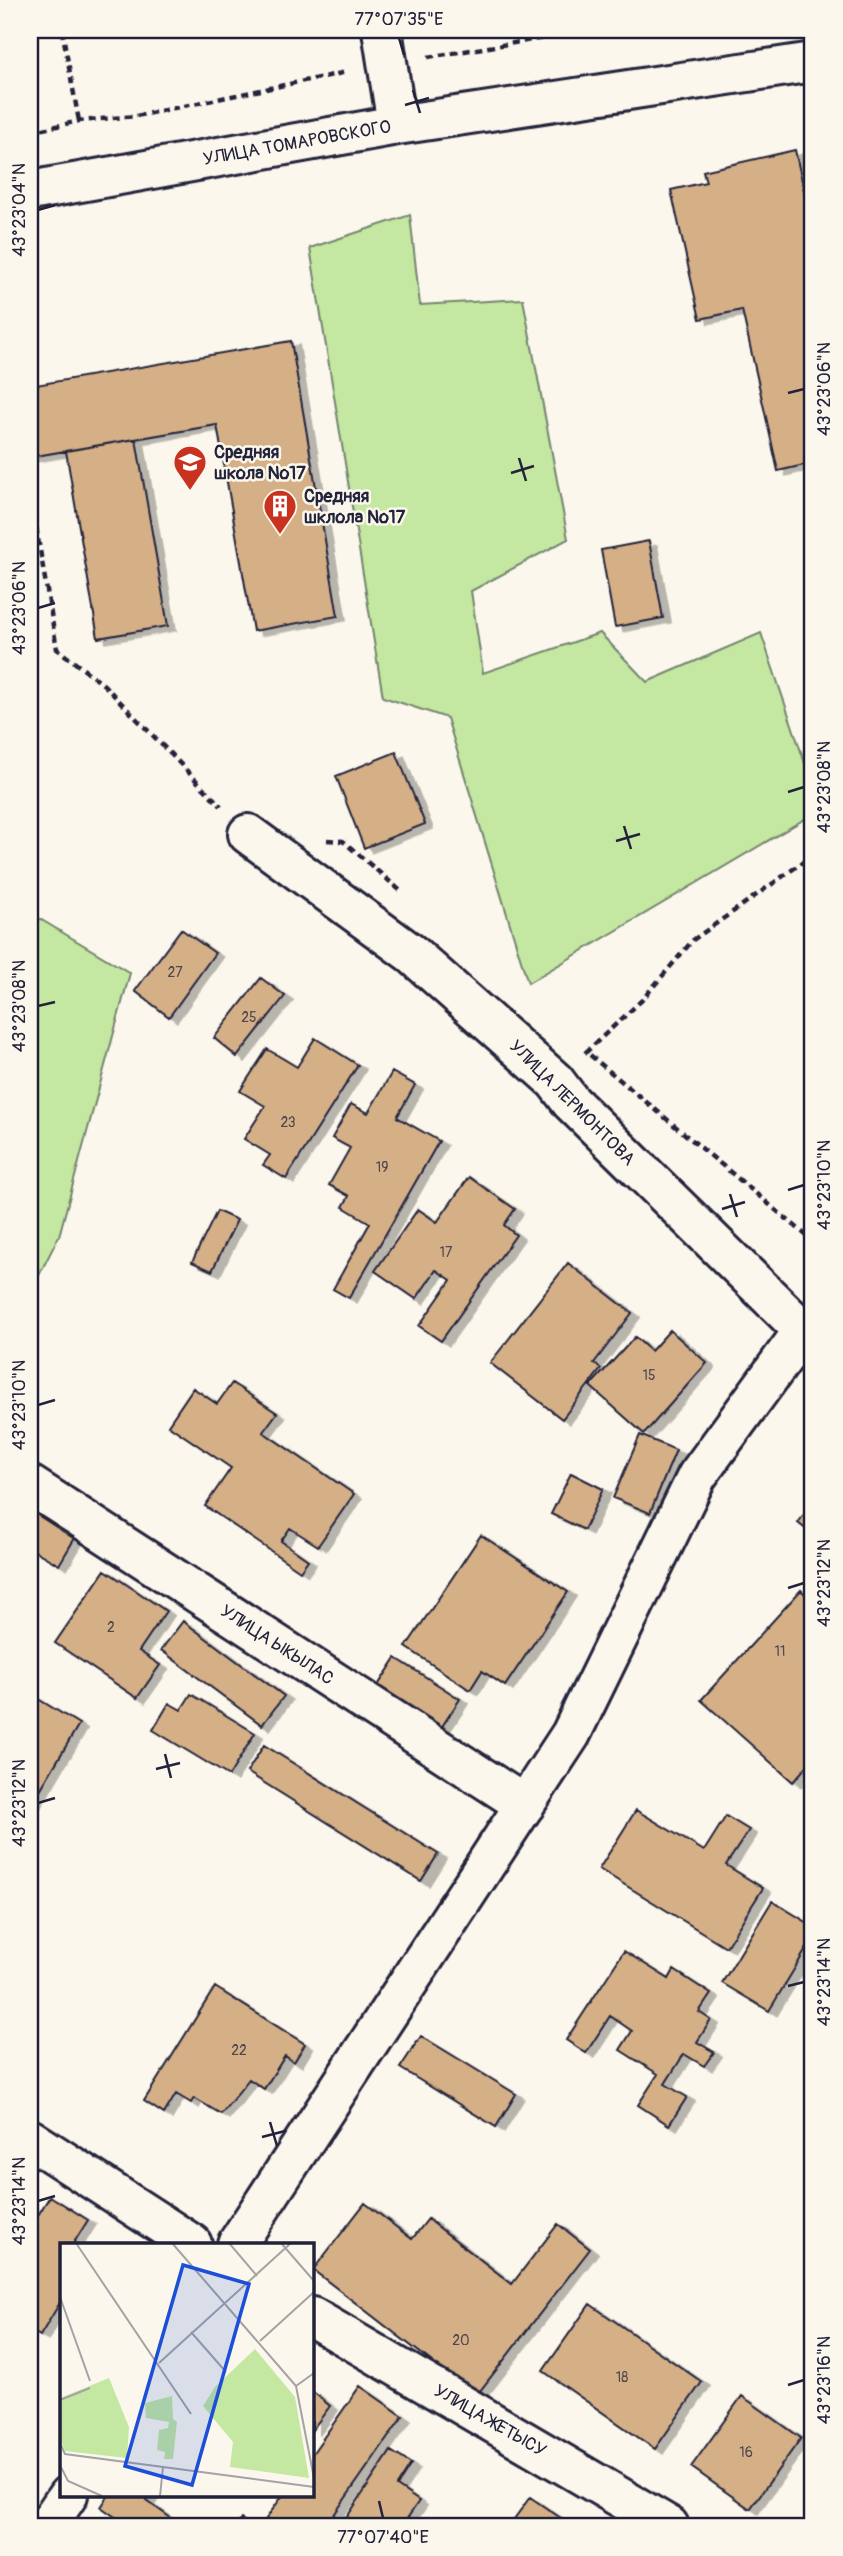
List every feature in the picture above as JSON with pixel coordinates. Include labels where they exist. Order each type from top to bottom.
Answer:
[{"type":"street","points":[[384,47],[397,125]]},
{"type":"street","name":"УЛИЦА ТОМАРОВСКОГО","points":[[30,191],[397,125],[813,62]]},
{"type":"street","name":"УЛИЦА ЛЕРМОНТОВА","points":[[248,834],[412,954],[555,1081],[571,1102],[808,1335]]},
{"type":"street","points":[[238,2243],[571,1734],[697,1476],[808,1335]]},
{"type":"street","name":"УЛИЦА ЫКЫЛАС","points":[[30,1485],[525,1805]]},
{"type":"street","points":[[30,2139],[189,2243]]},
{"type":"street","name":"УЛИЦА ЖЕТЫСУ","points":[[313,2317],[668,2526]]},
{"type":"street","points":[[47,2526],[67,2496]]},
{"type":"path","points":[[62,30],[79,121]]},
{"type":"path","points":[[30,132],[79,121],[136,116],[384,47],[593,30]]},
{"type":"path","points":[[30,492],[57,649],[104,685],[248,834]]},
{"type":"path","points":[[555,1081],[642,1000],[693,940],[813,855]]},
{"type":"green space","points":[[410,215],[420,305],[523,299],[568,539],[471,591],[483,673],[600,633],[647,682],[761,633],[813,787],[813,814],[528,983],[447,718],[383,697],[310,248]]},
{"type":"green space","points":[[30,913],[130,973],[59,1236],[30,1293]]},
{"type":"building","points":[[795,150],[810,217],[813,216],[813,463],[778,471],[742,310],[700,319],[671,190],[706,182],[703,171]]},
{"type":"building","name":"Средняя шклола №17","points":[[291,341],[338,616],[253,631],[217,425],[30,457],[30,386]]},
{"type":"building","points":[[136,439],[168,626],[98,638],[66,451]]},
{"type":"building","points":[[649,541],[663,618],[615,627],[601,550]]},
{"type":"building","points":[[396,752],[425,824],[364,848],[336,776]]},
{"type":"building","points":[[181,929],[215,953],[169,1017],[135,991]]},
{"type":"building","points":[[261,978],[285,996],[237,1057],[214,1038]]},
{"type":"building","points":[[315,1038],[358,1065],[286,1179],[263,1165],[270,1155],[244,1139],[265,1106],[240,1091],[267,1049],[297,1067]]},
{"type":"building","points":[[392,1072],[415,1085],[397,1117],[439,1141],[349,1298],[333,1289],[370,1223],[343,1207],[349,1196],[329,1185],[350,1148],[332,1138],[351,1104],[368,1113]]},
{"type":"building","points":[[469,1177],[515,1209],[504,1225],[516,1235],[441,1341],[419,1326],[451,1280],[436,1270],[416,1299],[375,1271],[418,1209],[437,1222]]},
{"type":"building","points":[[217,1211],[237,1220],[212,1271],[192,1262]]},
{"type":"building","points":[[568,1263],[632,1313],[594,1363],[601,1369],[562,1419],[490,1363]]},
{"type":"building","points":[[670,1330],[707,1363],[644,1434],[590,1386],[635,1337],[651,1351]]},
{"type":"building","points":[[232,1383],[277,1413],[263,1432],[354,1494],[318,1546],[290,1528],[281,1541],[308,1560],[300,1571],[205,1506],[231,1468],[168,1425],[193,1388],[217,1404]]},
{"type":"building","points":[[640,1435],[676,1450],[650,1513],[613,1498]]},
{"type":"building","points":[[571,1473],[603,1489],[584,1530],[551,1514]]},
{"type":"building","points":[[813,1502],[813,1535],[798,1523]]},
{"type":"building","points":[[30,1510],[76,1536],[59,1565],[30,1548]]},
{"type":"building","points":[[481,1535],[568,1592],[505,1686],[482,1671],[470,1690],[406,1647]]},
{"type":"building","points":[[105,1570],[166,1611],[139,1651],[160,1665],[137,1698],[55,1643]]},
{"type":"building","points":[[801,1590],[813,1602],[813,1759],[793,1782],[701,1700]]},
{"type":"building","points":[[183,1621],[284,1696],[262,1725],[161,1650]]},
{"type":"building","points":[[396,1658],[460,1699],[439,1731],[375,1690]]},
{"type":"building","points":[[30,1694],[79,1724],[30,1807]]},
{"type":"building","points":[[191,1694],[255,1733],[229,1776],[153,1730],[169,1703],[181,1710]]},
{"type":"building","points":[[264,1745],[438,1854],[421,1881],[247,1772]]},
{"type":"building","points":[[636,1810],[704,1851],[726,1816],[749,1830],[726,1865],[763,1888],[726,1947],[599,1869]]},
{"type":"building","points":[[772,1901],[813,1926],[813,1938],[769,2011],[722,1983]]},
{"type":"building","points":[[624,1951],[669,1979],[674,1970],[711,1994],[699,2012],[711,2020],[697,2042],[714,2052],[704,2066],[684,2054],[665,2084],[687,2097],[669,2125],[638,2105],[658,2074],[620,2050],[632,2031],[610,2016],[586,2053],[566,2040]]},
{"type":"building","points":[[215,1987],[305,2044],[294,2062],[285,2056],[264,2089],[249,2079],[221,2114],[194,2098],[191,2103],[176,2094],[164,2114],[144,2101]]},
{"type":"building","points":[[421,2036],[516,2094],[496,2127],[400,2068]]},
{"type":"building","points":[[50,2196],[88,2220],[74,2243],[60,2243],[60,2303],[40,2336],[30,2330],[30,2228]]},
{"type":"building","points":[[365,2203],[412,2239],[428,2219],[512,2284],[558,2224],[590,2249],[476,2396],[313,2270]]},
{"type":"building","points":[[590,2304],[702,2382],[655,2449],[543,2371]]},
{"type":"building","points":[[360,2386],[403,2416],[326,2526],[261,2526],[282,2496],[313,2496],[313,2453]]},
{"type":"building","points":[[313,2392],[330,2406],[313,2429]]},
{"type":"building","points":[[742,2396],[801,2438],[750,2509],[691,2467]]},
{"type":"building","points":[[391,2451],[411,2464],[397,2486],[419,2501],[402,2526],[341,2526]]},
{"type":"building","points":[[108,2496],[150,2496],[147,2501],[182,2526],[128,2526],[101,2507]]},
{"type":"building","points":[[530,2497],[568,2523],[566,2526],[509,2526]]},
{"type":"building","points":[[241,2519],[253,2526],[236,2526]]},
{"type":"place","name":"Средняя школа №17","points":[[190,492]]},
{"type":"place","name":"Средняя шклола №17","points":[[280,536]]}]
